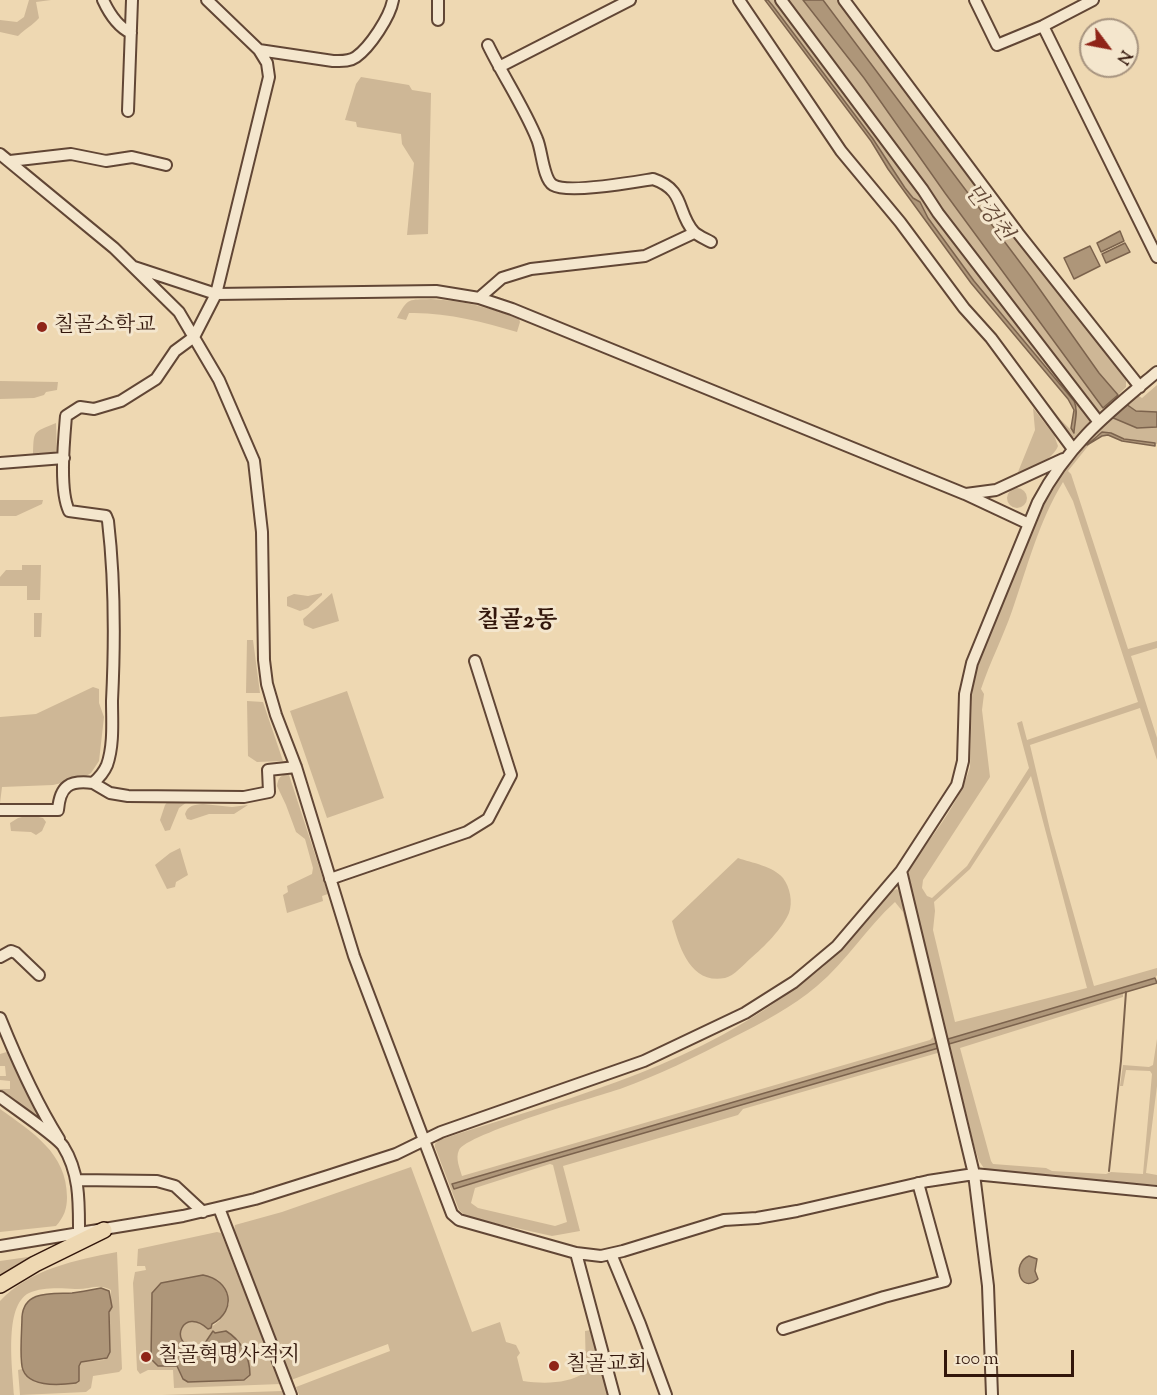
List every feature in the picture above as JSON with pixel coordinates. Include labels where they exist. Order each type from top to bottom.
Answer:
[{"type":"highway","points":[[0,1285],[35,1264],[104,1230]]},
{"type":"street","points":[[103,0],[108,11],[122,29],[131,33]]},
{"type":"street","points":[[128,111],[132,0]]},
{"type":"street","points":[[93,783],[99,778],[107,764],[111,742],[115,627],[113,564],[106,516],[69,511],[65,501],[66,416],[80,407],[94,409],[121,401],[156,379],[175,351],[194,337],[216,294],[269,77],[267,63],[259,50],[207,0]]},
{"type":"street","points":[[259,50],[345,62],[355,58],[366,48],[384,23],[393,0]]},
{"type":"street","points":[[438,0],[438,20]]},
{"type":"street","points":[[499,67],[630,0]]},
{"type":"street","points":[[739,0],[841,151],[900,222],[964,308],[991,338],[1073,449]]},
{"type":"street","points":[[782,0],[938,213],[1099,420]]},
{"type":"street","points":[[844,0],[1136,390]]},
{"type":"street","points":[[975,0],[997,45],[1043,26],[1093,0]]},
{"type":"street","points":[[1043,26],[1157,257]]},
{"type":"street","points":[[488,45],[537,139],[547,178],[551,184],[573,189],[653,180],[666,184],[676,195],[694,233],[711,242]]},
{"type":"street","points":[[0,154],[114,248],[179,312],[219,380],[254,461],[262,532],[265,673],[276,715],[296,767],[354,956],[452,1214],[459,1220],[576,1253],[601,1256],[723,1220],[757,1218],[797,1211],[918,1183],[974,1174],[1157,1192]]},
{"type":"street","points":[[10,161],[71,154],[106,161],[132,158],[166,165]]},
{"type":"street","points":[[479,298],[502,278],[531,268],[645,256],[694,233]]},
{"type":"street","points":[[132,266],[216,294],[435,291],[479,298],[512,309],[965,494],[1029,524]]},
{"type":"street","points":[[0,1246],[203,1212],[339,1173],[396,1154],[424,1139],[644,1061],[745,1013],[794,982],[837,946],[901,871],[957,784],[963,761],[965,694],[972,663],[1050,479],[1064,459],[1099,420],[1157,372]]},
{"type":"street","points":[[0,464],[64,458]]},
{"type":"street","points":[[965,494],[996,490],[1064,459]]},
{"type":"street","points":[[330,879],[467,832],[488,819],[511,775],[475,661]]},
{"type":"street","points":[[0,810],[58,810],[59,798],[66,787],[77,781],[93,783],[110,793],[128,796],[244,797],[269,792],[268,770],[296,767]]},
{"type":"street","points":[[901,871],[974,1174],[988,1286],[992,1395]]},
{"type":"street","points":[[0,957],[11,951],[16,953],[39,975]]},
{"type":"street","points":[[0,1018],[16,1058],[43,1113],[62,1145],[77,1180],[79,1233]]},
{"type":"street","points":[[0,1097],[62,1145]]},
{"type":"street","points":[[77,1180],[157,1181],[175,1186],[203,1212]]},
{"type":"street","points":[[783,1329],[945,1281],[918,1183]]},
{"type":"street","points":[[219,1208],[291,1395]]},
{"type":"street","points":[[576,1253],[614,1395]]},
{"type":"street","points":[[610,1254],[640,1324],[666,1395]]},
{"type":"shaded area","points":[[29,0],[51,0],[36,2],[39,18],[18,36],[0,32],[0,20],[17,22],[24,17]]},
{"type":"shaded area","points":[[765,0],[773,6],[873,139],[905,188],[913,198],[920,202],[928,218],[974,281],[1074,401],[1076,413],[1074,433],[1071,428],[1074,410],[1068,399],[971,283],[888,169],[871,141]]},
{"type":"shaded area","points":[[768,0],[780,0],[1094,418],[1075,437],[1070,438],[853,161],[833,131],[1060,419],[1075,432],[1073,427],[1077,408],[1069,394],[974,281],[928,218],[918,200],[913,198],[905,188],[873,139]]},
{"type":"shaded area","points":[[783,0],[803,0],[864,78],[945,193],[1103,408],[1095,416]]},
{"type":"shaded area","points":[[803,0],[823,0],[1031,277],[1099,373],[1118,395],[1103,408],[945,193],[864,78]]},
{"type":"shaded area","points":[[823,0],[837,0],[1076,311],[1126,380],[1126,387],[1118,395],[1099,373],[1032,278]]},
{"type":"shaded area","points":[[361,77],[409,85],[412,90],[431,93],[428,234],[407,235],[414,163],[402,144],[401,134],[357,127],[356,122],[345,120],[356,84]]},
{"type":"shaded area","points":[[1120,231],[1124,241],[1101,252],[1097,243]]},
{"type":"shaded area","points":[[1125,243],[1130,252],[1106,263],[1102,254]]},
{"type":"shaded area","points":[[1090,246],[1100,266],[1074,279],[1064,258]]},
{"type":"shaded area","points":[[431,299],[476,305],[519,319],[517,332],[478,321],[437,314],[409,313],[406,320],[397,318],[410,301]]},
{"type":"shaded area","points":[[0,381],[58,382],[57,390],[34,398],[0,399]]},
{"type":"shaded area","points":[[1157,385],[1157,412],[1136,411],[1126,404],[1137,395],[1142,398]]},
{"type":"shaded area","points":[[1126,404],[1136,411],[1157,412],[1157,427],[1137,428],[1111,417]]},
{"type":"shaded area","points":[[1033,408],[1054,435],[1058,446],[1052,455],[1041,463],[1018,472],[1035,430]]},
{"type":"shaded area","points":[[1111,417],[1138,427],[1157,427],[1157,444],[1121,438],[1111,433],[1097,435],[1068,471],[1071,474],[1128,649],[1157,641],[1157,648],[1131,656],[1157,738],[1157,760],[1140,708],[1030,745],[1051,834],[1094,986],[1157,968],[1157,975],[1155,978],[948,1039],[906,871],[943,821],[965,781],[970,767],[975,673],[1046,497],[1052,485],[1083,444]],"holes":[[[1063,482],[1073,501],[1138,702],[1027,740],[1022,721],[1017,723],[1029,768],[967,866],[932,898],[927,896],[922,888],[923,880],[990,777],[982,710],[984,694],[981,689],[1008,621],[1040,529]],[[1031,776],[1087,988],[955,1022],[933,930],[934,902],[970,869]]]},
{"type":"shaded area","points":[[56,423],[57,453],[53,456],[33,456],[34,437],[38,431]]},
{"type":"shaded area","points":[[1102,432],[1124,439],[1155,443],[1155,446],[1122,441],[1108,435],[1087,445]]},
{"type":"shaded area","points":[[1017,488],[1024,491],[1027,498],[1024,505],[1017,508],[1010,505],[1007,498],[1010,491]]},
{"type":"shaded area","points":[[0,500],[43,500],[42,504],[16,516],[0,516]]},
{"type":"shaded area","points":[[22,565],[41,565],[40,600],[27,600],[27,586],[0,586],[0,577],[6,570],[22,570]]},
{"type":"shaded area","points":[[322,593],[308,608],[300,611],[287,606],[287,597],[294,594],[308,596]]},
{"type":"shaded area","points":[[332,593],[339,621],[313,629],[304,625],[303,619]]},
{"type":"shaded area","points":[[34,613],[42,613],[41,637],[34,637]]},
{"type":"shaded area","points":[[247,640],[253,640],[260,693],[246,693]]},
{"type":"shaded area","points":[[93,687],[99,689],[99,703],[104,717],[99,761],[91,773],[83,778],[53,785],[2,787],[0,803],[0,717],[36,714]]},
{"type":"shaded area","points":[[347,691],[384,798],[327,818],[290,711]]},
{"type":"shaded area","points":[[247,701],[263,702],[283,761],[257,762],[248,756]]},
{"type":"shaded area","points":[[286,774],[289,775],[328,894],[322,896],[323,901],[287,913],[283,895],[288,892],[287,886],[312,874],[313,868],[305,839],[296,832],[277,786],[279,778]]},
{"type":"shaded area","points":[[191,799],[179,808],[170,830],[165,831],[160,820],[169,800]]},
{"type":"shaded area","points":[[203,804],[232,807],[248,805],[234,814],[209,814],[191,820],[187,819],[185,814],[190,807]]},
{"type":"shaded area","points":[[30,815],[43,818],[46,822],[42,831],[36,835],[31,832],[11,831],[10,823]]},
{"type":"shaded area","points":[[180,848],[188,875],[176,882],[175,887],[167,889],[155,865]]},
{"type":"shaded area","points":[[738,858],[779,874],[790,895],[790,909],[778,931],[739,969],[728,977],[713,979],[703,976],[688,962],[672,921]]},
{"type":"shaded area","points":[[897,889],[902,895],[940,1042],[452,1184],[454,1189],[942,1047],[941,1052],[743,1109],[738,1115],[563,1166],[580,1231],[552,1236],[467,1217],[459,1210],[435,1147],[439,1140],[617,1082],[702,1046],[783,997],[823,967],[890,892]],"holes":[[[895,902],[903,912],[933,1037],[930,1040],[462,1176],[458,1153],[467,1143],[507,1126],[649,1078],[787,1008],[828,976]],[[550,1164],[553,1165],[567,1222],[555,1226],[478,1208],[471,1203],[475,1188]]]},
{"type":"shaded area","points":[[1155,978],[1157,983],[949,1044],[948,1039]]},
{"type":"shaded area","points":[[1123,993],[1123,997],[960,1048],[993,1164],[1046,1168],[1052,1171],[1143,1174],[1152,1074],[1150,1071],[1126,1070],[1123,1086],[1120,1086],[1123,1065],[1149,1067],[1153,1065],[1157,1039],[1157,1086],[1146,1173],[1157,1175],[1157,1185],[986,1171],[979,1161],[974,1145],[949,1044]]},
{"type":"shaded area","points":[[940,1042],[942,1047],[454,1189],[452,1184]]},
{"type":"shaded area","points":[[10,1051],[28,1095],[38,1112],[38,1120],[0,1094],[0,1089],[10,1089],[10,1081],[0,1080],[0,1076],[6,1076],[5,1066],[0,1066],[0,1054]]},
{"type":"shaded area","points":[[0,1109],[46,1145],[61,1168],[67,1201],[64,1213],[56,1226],[0,1232]]},
{"type":"shaded area","points":[[411,1167],[472,1332],[500,1322],[506,1342],[516,1345],[520,1353],[517,1357],[523,1381],[547,1383],[572,1379],[586,1372],[585,1331],[591,1330],[610,1395],[299,1395],[296,1387],[390,1351],[388,1344],[291,1380],[234,1231],[235,1225],[282,1212]]},
{"type":"shaded area","points":[[221,1233],[281,1384],[174,1388],[173,1370],[148,1370],[140,1374],[137,1370],[133,1283],[135,1272],[146,1270],[145,1266],[137,1266],[138,1249]],"holes":[[[209,1276],[226,1289],[229,1304],[219,1321],[209,1329],[200,1323],[192,1322],[186,1324],[180,1334],[186,1345],[194,1348],[205,1343],[213,1331],[230,1333],[183,1379],[177,1366],[158,1366]]]},
{"type":"shaded area","points":[[117,1252],[122,1369],[119,1372],[93,1376],[91,1388],[86,1392],[20,1395],[18,1370],[22,1369],[32,1378],[46,1383],[76,1383],[79,1381],[81,1362],[104,1360],[108,1356],[111,1290],[98,1287],[40,1290],[29,1293],[21,1300],[16,1311],[11,1340],[14,1395],[0,1395],[0,1301],[25,1281],[39,1274],[70,1263]]},
{"type":"shaded area","points":[[35,1256],[0,1280],[0,1261]]},
{"type":"shaded area","points":[[1029,1256],[1037,1259],[1035,1271],[1038,1279],[1032,1283],[1026,1283],[1022,1281],[1019,1271],[1023,1260]]},
{"type":"shaded area","points":[[203,1275],[220,1283],[225,1289],[228,1296],[226,1311],[208,1329],[199,1323],[186,1324],[180,1334],[182,1340],[186,1345],[194,1348],[205,1343],[213,1331],[215,1333],[226,1331],[240,1344],[246,1356],[250,1375],[244,1380],[188,1382],[183,1379],[177,1366],[158,1366],[151,1359],[152,1293],[161,1283]]},
{"type":"shaded area","points":[[101,1288],[109,1291],[112,1307],[109,1312],[110,1352],[107,1358],[81,1362],[79,1381],[76,1383],[46,1384],[32,1380],[22,1366],[22,1317],[28,1302],[40,1295]]},
{"type":"shaded area","points":[[283,1391],[284,1395],[162,1395]]},
{"type":"waterway","points":[[1109,1171],[1126,992]]},
{"type":"place","name":"칠골소학교","points":[[42,327]]},
{"type":"place","name":"칠골혁명사적지","points":[[146,1357]]},
{"type":"place","name":"칠골교회","points":[[554,1366]]},
{"type":"district","name":"칠골2동","points":[[517,623]]},
{"type":"water label","name":"만겅천","points":[[987,214]]}]
